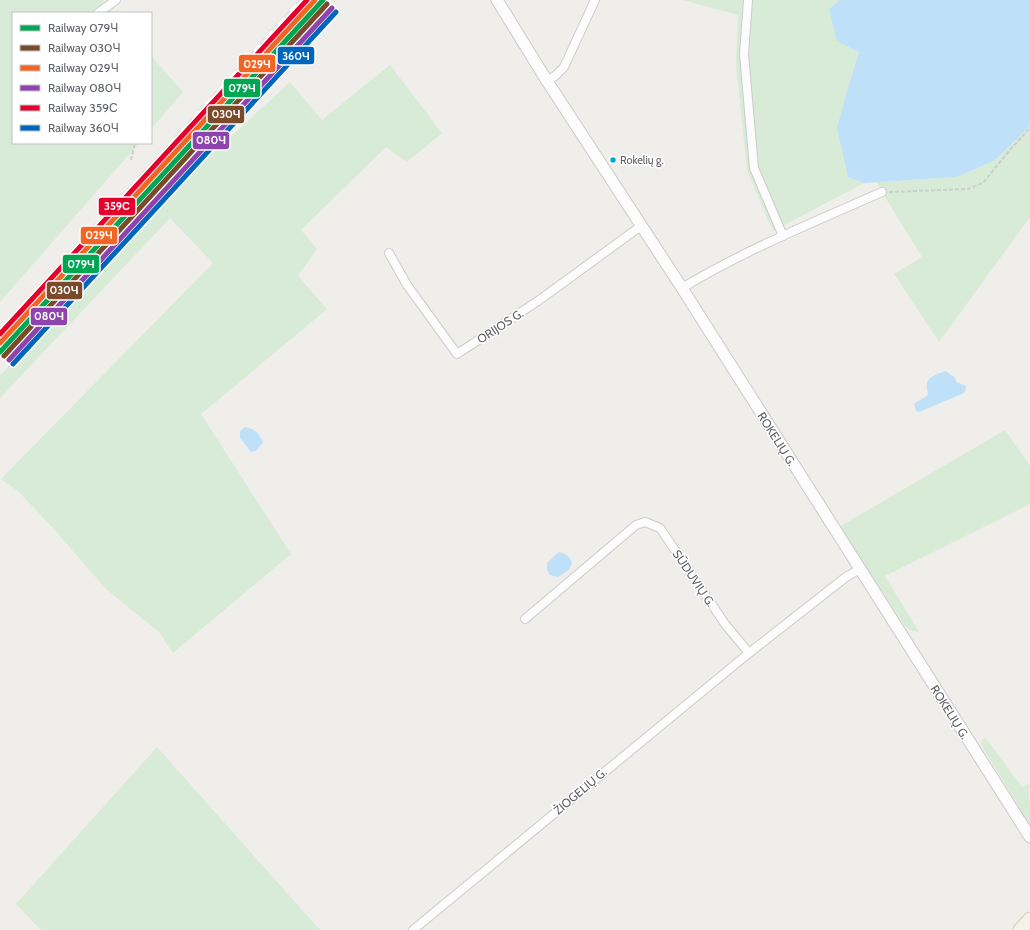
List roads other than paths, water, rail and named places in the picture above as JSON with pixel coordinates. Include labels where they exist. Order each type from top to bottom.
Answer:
[{"type":"main road","name":"ROKELIŲ G.","points":[[496,0],[682,288],[1030,837]]},
{"type":"main road","points":[[1020,930],[1030,919]]},
{"type":"street","points":[[99,12],[116,0]]},
{"type":"street","points":[[547,81],[555,76],[564,67],[595,0]]},
{"type":"street","points":[[748,0],[744,54],[754,168],[783,236]]},
{"type":"street","points":[[682,288],[704,275],[783,236],[882,192]]},
{"type":"street","name":"ORIJOS G.","points":[[389,253],[406,285],[457,354],[538,300],[641,226]]},
{"type":"street","name":"SŪDUVIŲ G.","points":[[525,619],[636,525],[645,522],[660,528],[725,624],[748,653]]},
{"type":"street","points":[[748,653],[846,577],[860,568]]},
{"type":"street","name":"ŽIOGELIŲ G.","points":[[413,930],[748,653]]},
{"type":"water","points":[[840,0],[1030,0],[1030,126],[994,161],[956,177],[864,183],[848,177],[837,128],[859,52],[837,41],[829,9]]},
{"type":"water","points":[[946,371],[955,378],[956,382],[966,386],[964,393],[919,412],[916,411],[914,404],[928,395],[927,385],[929,379]]},
{"type":"water","points":[[245,427],[256,432],[263,442],[256,451],[251,452],[240,438],[240,431]]},
{"type":"water","points":[[559,552],[568,556],[572,563],[566,572],[558,577],[550,575],[547,570],[547,563]]},
{"type":"railway","points":[[0,331],[301,0]]},
{"type":"rail line","name":"359С","points":[[0,334],[307,0]]},
{"type":"rail line","name":"029Ч","points":[[0,343],[315,0]]},
{"type":"rail line","name":"079Ч","points":[[0,352],[323,0]]},
{"type":"rail line","name":"030Ч","points":[[4,356],[327,4]]},
{"type":"rail line","name":"080Ч","points":[[9,360],[332,8]]},
{"type":"rail line","name":"360Ч","points":[[13,364],[336,12]]},
{"type":"place","name":"Rokelių g.","points":[[613,160]]}]
